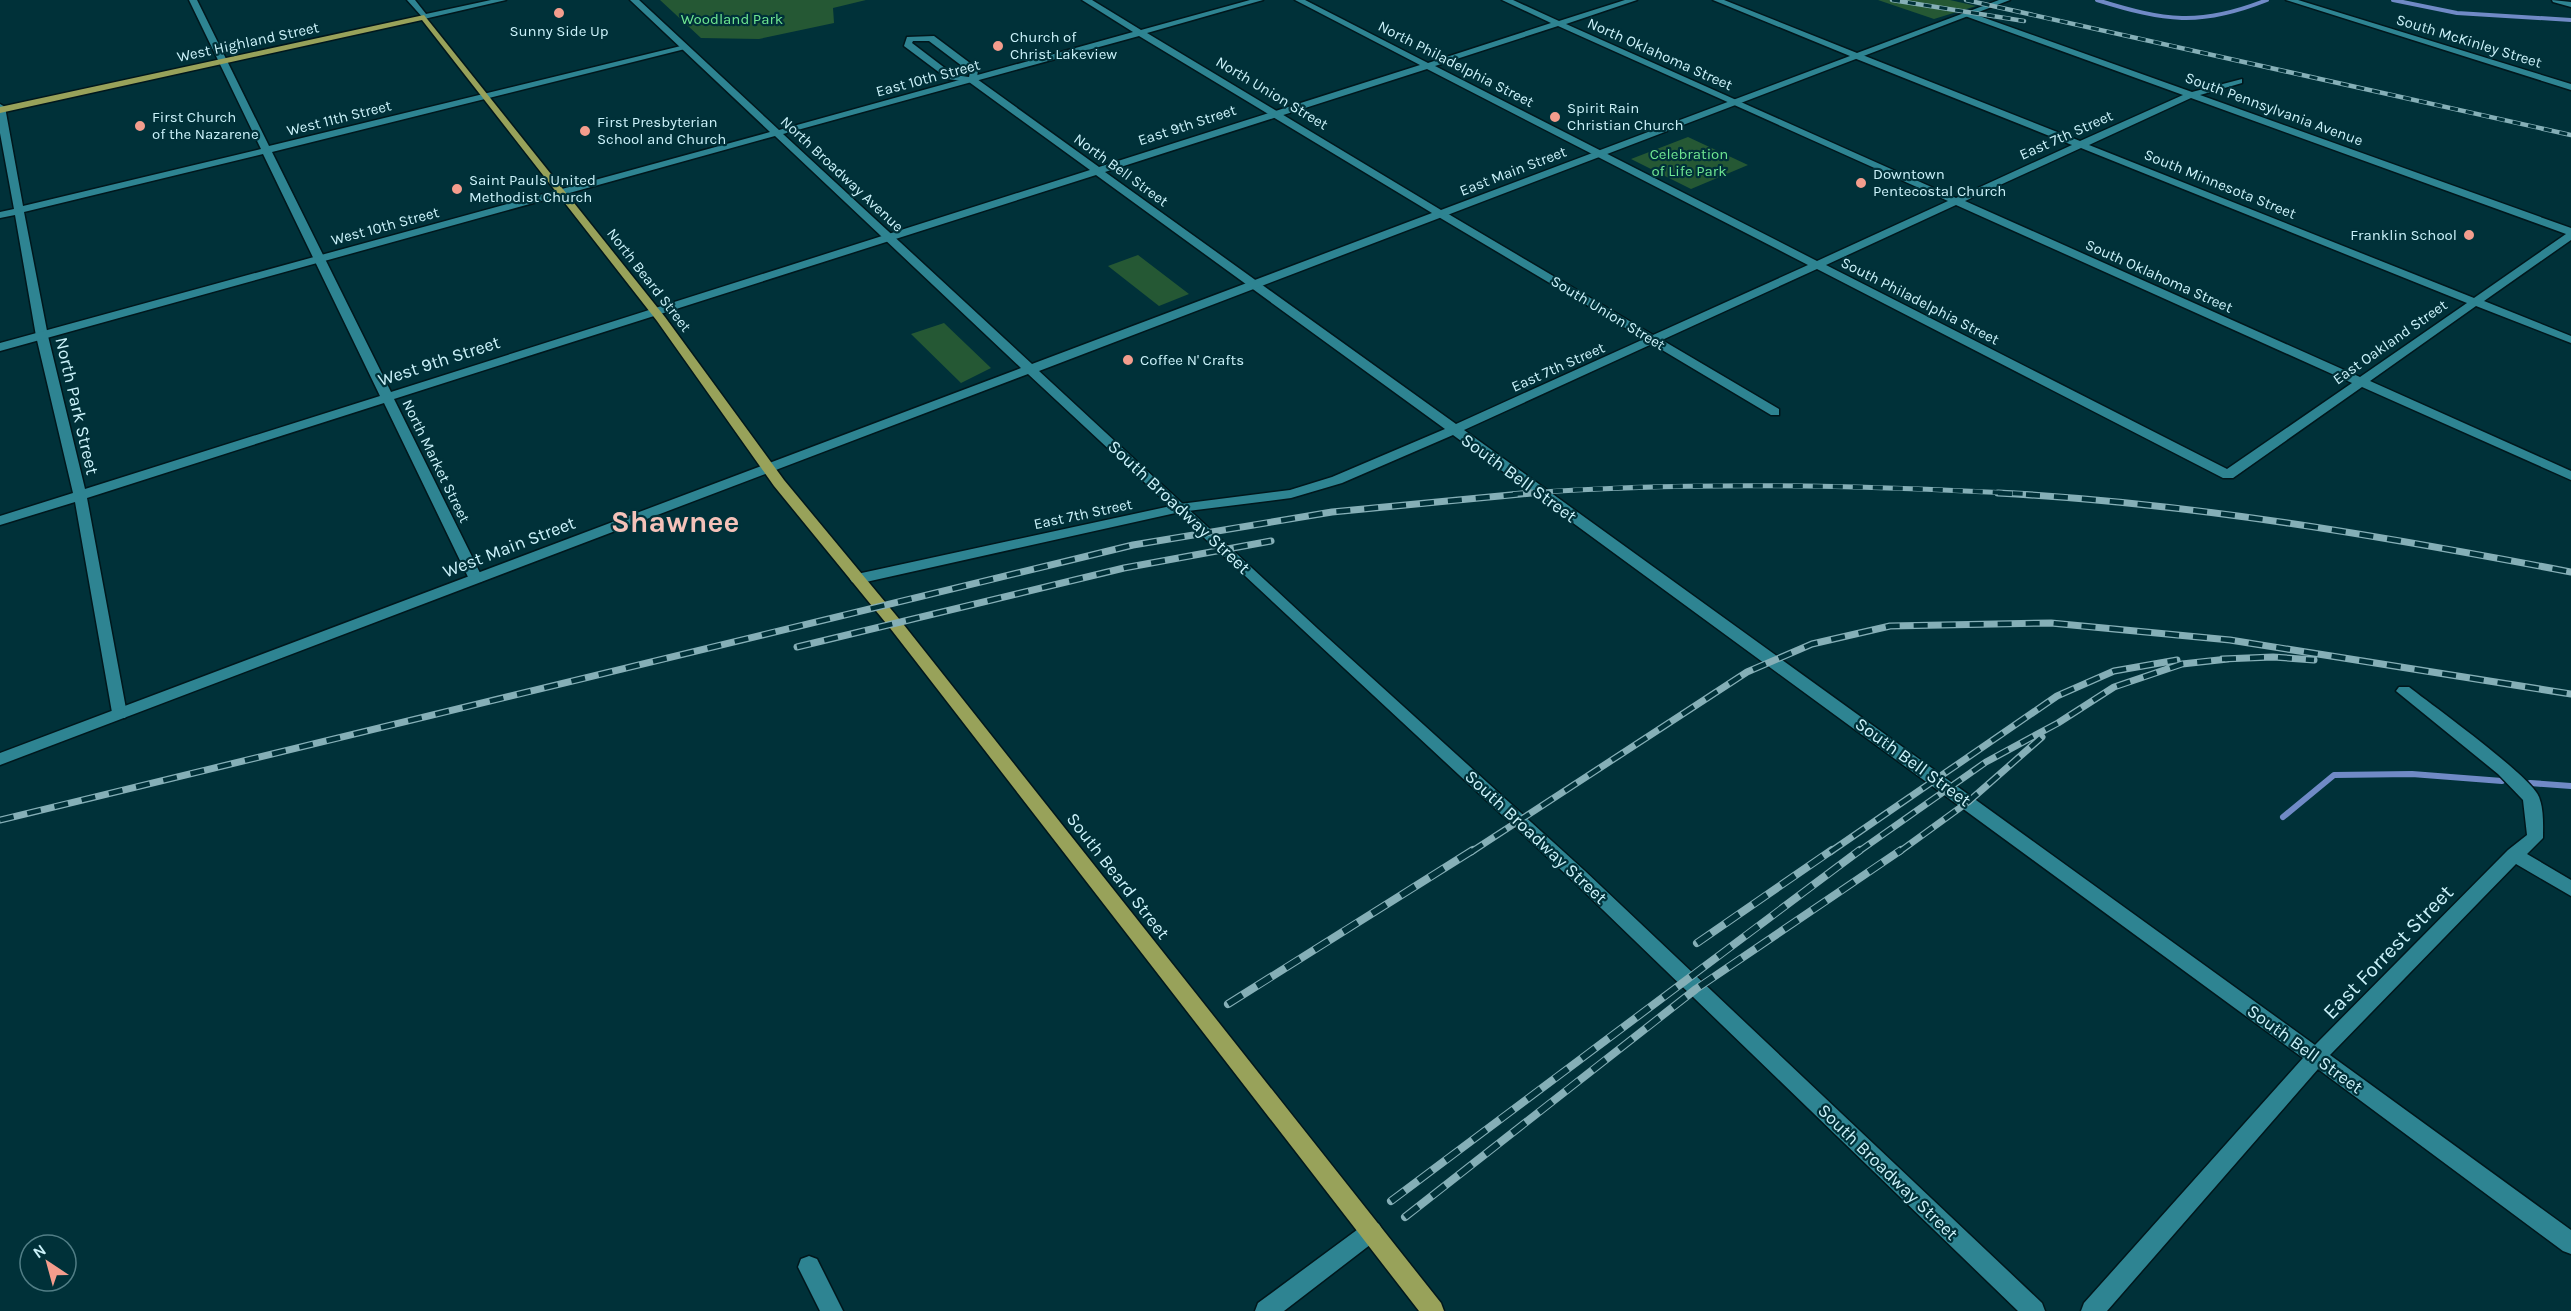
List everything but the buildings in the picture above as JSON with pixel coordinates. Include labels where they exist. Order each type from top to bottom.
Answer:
[{"type":"main road","name":"West Highland Street","points":[[0,109],[424,17]]},
{"type":"main road","name":"North Beard Street","points":[[424,17],[655,311],[769,468]]},
{"type":"main road","name":"South Beard Street","points":[[769,468],[1433,1311]]},
{"type":"street","name":"North Market Street","points":[[193,0],[225,61],[476,579]]},
{"type":"street","name":"North Beard Street","points":[[411,0],[424,17]]},
{"type":"street","name":"West Highland Street","points":[[424,17],[502,0]]},
{"type":"street","name":"North Broadway Avenue","points":[[634,0],[1031,369]]},
{"type":"street","name":"North Union Street","points":[[1086,0],[1441,214]]},
{"type":"street","name":"East 10th Street","points":[[778,134],[1259,0]]},
{"type":"street","name":"North Philadelphia Street","points":[[1299,0],[1599,154]]},
{"type":"street","name":"North Oklahoma Street","points":[[1506,0],[1736,102]]},
{"type":"street","name":"East 9th Street","points":[[889,237],[1633,0]]},
{"type":"street","name":"South Minnesota Street","points":[[1717,0],[2571,340]]},
{"type":"street","name":"East Main Street","points":[[1031,369],[2006,0]]},
{"type":"street","name":"South McKinley Street","points":[[2290,0],[2571,87]]},
{"type":"street","points":[[2556,0],[2571,5]]},
{"type":"street","name":"South Pennsylvania Avenue","points":[[1968,14],[2571,233]]},
{"type":"street","name":"North Bell Street","points":[[972,80],[975,71],[931,38],[910,39],[907,44],[951,77],[972,80],[1253,285]]},
{"type":"street","name":"West 11th Street","points":[[0,215],[685,48]]},
{"type":"street","name":"East 7th Street","points":[[857,579],[1180,508],[1291,494],[1337,480],[1454,430],[2190,95],[2239,81]]},
{"type":"street","name":"South Oklahoma Street","points":[[1736,102],[2571,476]]},
{"type":"street","name":"North Park Street","points":[[0,109],[21,210],[42,336],[80,495],[119,714]]},
{"type":"street","name":"West 10th Street","points":[[0,347],[778,134]]},
{"type":"street","name":"South Philadelphia Street","points":[[1599,154],[2228,475]]},
{"type":"street","name":"South Union Street","points":[[1441,214],[1775,412]]},
{"type":"street","name":"East Oakland Street","points":[[2228,475],[2571,233]]},
{"type":"street","name":"West 9th Street","points":[[0,521],[889,237]]},
{"type":"street","name":"South Bell Street","points":[[1253,285],[2571,1243]]},
{"type":"street","name":"West Main Street","points":[[0,759],[1031,369]]},
{"type":"street","name":"South Broadway Street","points":[[1031,369],[1579,876],[2034,1311]]},
{"type":"street","name":"East Forrest Street","points":[[2092,1311],[2316,1057],[2514,855],[2535,838],[2535,819],[2531,798],[2504,770],[2403,691]]},
{"type":"street","points":[[2514,855],[2571,889]]},
{"type":"street","points":[[1266,1311],[1372,1231]]},
{"type":"street","points":[[809,1267],[832,1311]]},
{"type":"green space","name":"Woodland Park","points":[[660,0],[866,0],[833,8],[834,23],[759,39],[701,38]]},
{"type":"green space","points":[[1878,0],[1950,0],[1976,6],[1934,19]]},
{"type":"green space","name":"Celebration of Life Park","points":[[1688,137],[1748,165],[1691,189],[1631,159]]},
{"type":"green space","points":[[1138,255],[1189,294],[1159,306],[1108,266]]},
{"type":"green space","points":[[944,323],[991,368],[961,383],[911,334]]},
{"type":"waterway","points":[[2097,0],[2143,13],[2182,18],[2221,14],[2267,0]]},
{"type":"waterway","points":[[2393,0],[2457,13],[2571,20]]},
{"type":"waterway","points":[[2283,817],[2334,775],[2412,774],[2502,781]]},
{"type":"waterway","points":[[2530,783],[2571,786]]},
{"type":"railway","points":[[1892,0],[2024,21]]},
{"type":"railway","points":[[1966,0],[2571,135]]},
{"type":"railway","points":[[1513,494],[1706,486],[1899,488],[2027,494]]},
{"type":"railway","points":[[0,820],[1133,545],[1332,512],[1532,493]]},
{"type":"railway","points":[[1998,493],[2143,504],[2214,513],[2357,534],[2571,572]]},
{"type":"railway","points":[[797,647],[1124,568],[1271,541]]},
{"type":"railway","points":[[1471,852],[1747,672],[1812,644],[1890,626],[2051,623],[2230,640],[2571,694]]},
{"type":"railway","points":[[2222,659],[2273,657],[2314,660]]},
{"type":"railway","points":[[1858,852],[1986,762],[2058,723],[2114,687],[2182,664],[2228,659]]},
{"type":"railway","points":[[1830,852],[2057,696],[2114,671],[2177,660]]},
{"type":"railway","points":[[1899,852],[1968,802],[2042,737]]},
{"type":"railway","points":[[1228,1004],[1473,850]]},
{"type":"railway","points":[[1697,943],[1832,850]]},
{"type":"railway","points":[[1391,1201],[1860,850]]},
{"type":"railway","points":[[1405,1217],[1696,989],[1901,850]]},
{"type":"place","name":"Sunny Side Up","points":[[559,13]]},
{"type":"place","name":"Church of Christ Lakeview","points":[[998,46]]},
{"type":"place","name":"Spirit Rain Christian Church","points":[[1555,117]]},
{"type":"place","name":"First Church of the Nazarene","points":[[140,126]]},
{"type":"place","name":"First Presbyterian School and Church","points":[[585,131]]},
{"type":"place","name":"Downtown Pentecostal Church","points":[[1861,183]]},
{"type":"place","name":"Saint Pauls United Methodist Church","points":[[457,189]]},
{"type":"place","name":"Franklin School","points":[[2469,235]]},
{"type":"place","name":"Coffee N' Crafts","points":[[1128,360]]},
{"type":"district","name":"Shawnee","points":[[675,522]]}]
